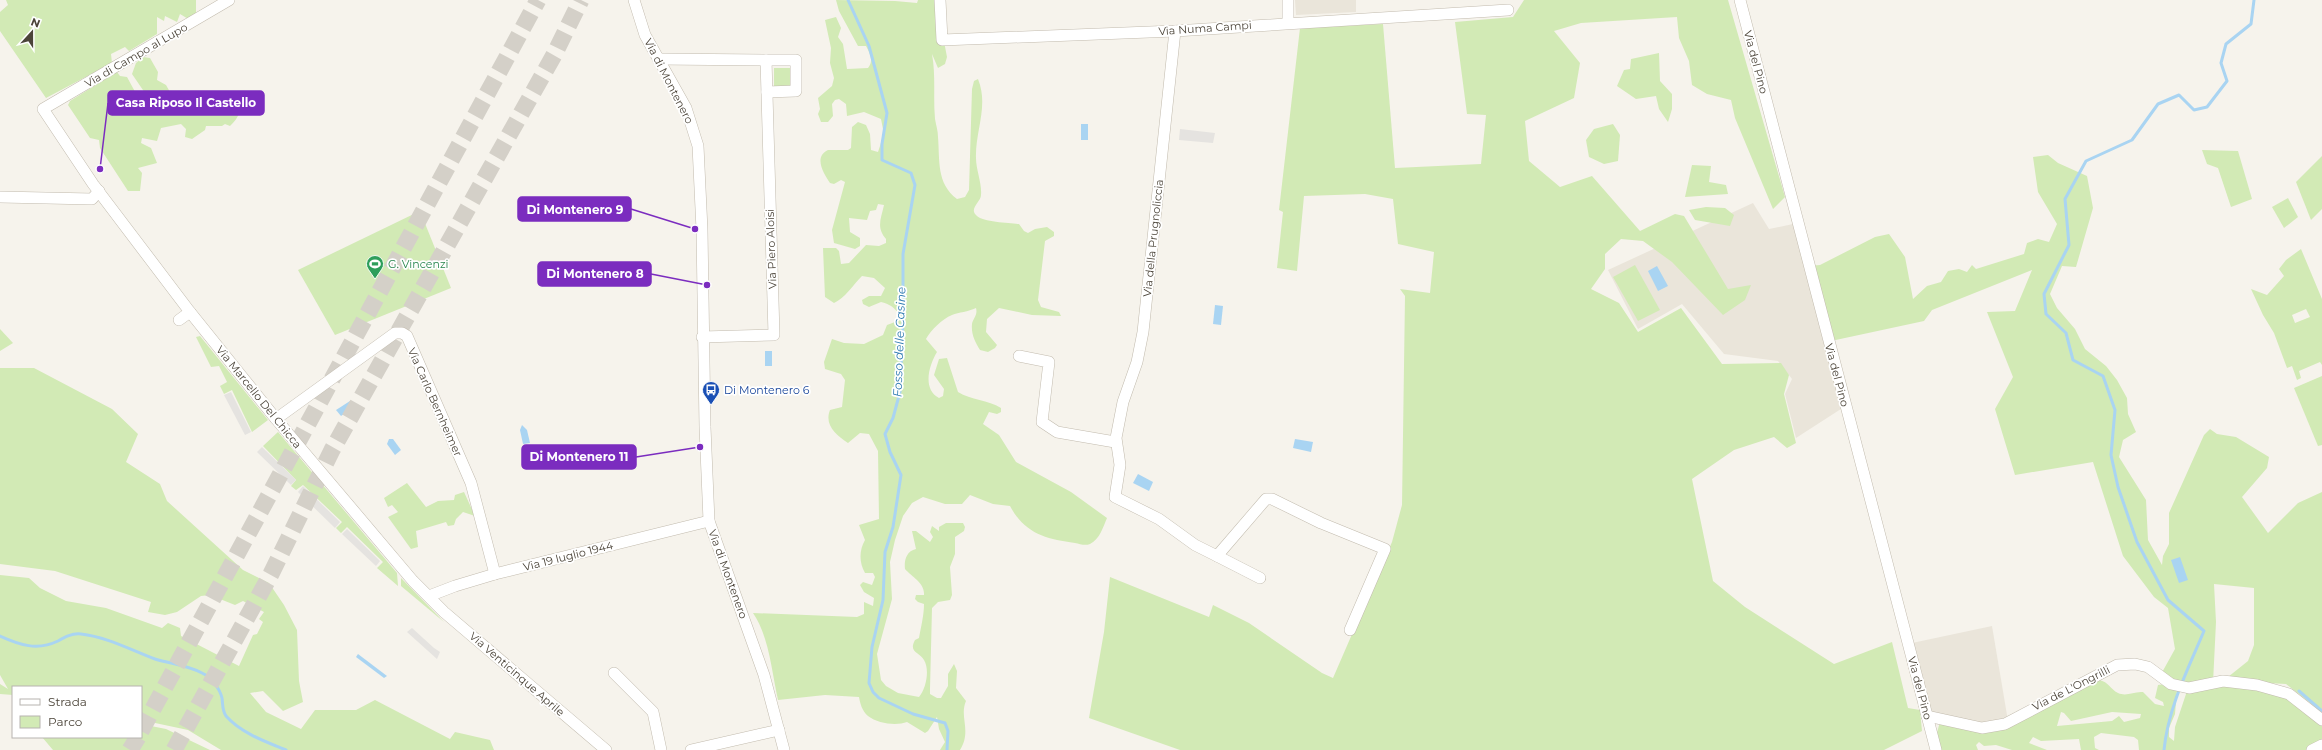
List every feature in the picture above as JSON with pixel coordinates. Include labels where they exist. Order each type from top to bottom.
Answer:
[{"type":"street","name":"Via di Campo al Lupo","points":[[43,109],[229,0]]},
{"type":"street","name":"Via di Montenero","points":[[634,0],[640,22],[658,59],[686,108],[698,146],[702,230],[702,337],[709,521],[764,675],[784,750]]},
{"type":"street","name":"Via Numa Campi","points":[[940,0],[942,40],[1175,31],[1508,10]]},
{"type":"street","points":[[1288,0],[1288,23]]},
{"type":"street","name":"Via del Pino","points":[[1740,0],[1936,750]]},
{"type":"street","name":"Via della Prugnoliccia","points":[[1175,31],[1143,332],[1137,362],[1123,402],[1115,442],[1120,465],[1115,497],[1159,519],[1195,545],[1260,578]]},
{"type":"street","points":[[658,59],[796,60],[796,91],[766,92]]},
{"type":"street","name":"Via Piero Aloisi","points":[[702,337],[774,335],[766,60]]},
{"type":"street","name":"Via Marcello Del Chicca","points":[[43,109],[99,191],[190,312],[276,419],[413,581],[429,596]]},
{"type":"street","points":[[0,197],[92,199],[99,191]]},
{"type":"street","points":[[179,320],[190,312]]},
{"type":"street","name":"Via Carlo Bernheimer","points":[[276,419],[395,333],[402,333],[407,336],[471,483],[495,574]]},
{"type":"street","points":[[1019,356],[1049,362],[1042,422],[1056,432],[1115,442]]},
{"type":"street","points":[[1217,556],[1266,499],[1272,498],[1321,523],[1385,549],[1350,630]]},
{"type":"street","name":"Via 19 luglio 1944","points":[[429,596],[454,586],[495,574],[709,521]]},
{"type":"street","name":"Via Venticinque Aprile","points":[[429,596],[461,626],[606,750]]},
{"type":"street","name":"Via de L'Ongrilli","points":[[1927,716],[1982,728],[2005,724],[2077,684],[2117,665],[2135,664],[2148,667],[2171,684],[2189,688],[2223,681],[2257,685],[2289,694],[2322,720]]},
{"type":"street","points":[[614,673],[653,712],[661,750]]},
{"type":"street","points":[[691,750],[779,730]]},
{"type":"street","points":[[2312,750],[2322,744]]},
{"type":"shaded area","points":[[1295,0],[1356,0],[1356,12],[1296,15]]},
{"type":"shaded area","points":[[1180,129],[1215,133],[1213,143],[1179,140]]},
{"type":"shaded area","points":[[1753,203],[1769,229],[1793,224],[1844,407],[1796,438],[1785,394],[1792,379],[1778,361],[1724,354],[1682,304],[1638,329],[1608,270]]},
{"type":"shaded area","points":[[231,392],[251,432],[245,435],[224,395]]},
{"type":"shaded area","points":[[262,447],[296,480],[291,485],[257,452]]},
{"type":"shaded area","points":[[303,486],[340,522],[335,528],[298,492]]},
{"type":"shaded area","points":[[347,529],[380,561],[376,566],[342,534]]},
{"type":"shaded area","points":[[1992,626],[2008,721],[1976,724],[1929,714],[1912,643]]},
{"type":"shaded area","points":[[412,628],[440,652],[437,659],[407,632]]},
{"type":"green space","points":[[6,0],[196,0],[196,13],[190,20],[180,14],[177,22],[165,16],[164,21],[157,17],[157,34],[129,51],[125,47],[111,54],[112,63],[46,98],[0,31],[0,12],[8,5]]},
{"type":"green space","points":[[836,0],[917,3],[918,0],[936,0],[947,57],[945,64],[938,68],[932,54],[939,163],[945,186],[957,199],[965,197],[969,190],[972,89],[974,81],[978,79],[981,89],[982,109],[976,148],[976,158],[981,186],[981,195],[974,208],[974,211],[977,216],[985,220],[1019,224],[1024,231],[1028,233],[1035,229],[1047,227],[1054,232],[1054,236],[1045,241],[1038,300],[1041,307],[1059,312],[1061,316],[1032,315],[999,308],[987,319],[986,332],[997,345],[988,352],[980,350],[973,335],[972,324],[976,315],[976,308],[944,319],[926,339],[937,352],[930,370],[930,389],[939,398],[943,396],[944,389],[934,375],[939,359],[947,358],[958,392],[1001,408],[1001,412],[997,414],[989,412],[983,424],[999,435],[1016,462],[1071,492],[1107,518],[1096,539],[1090,544],[1084,545],[1037,534],[1022,523],[1010,506],[993,504],[970,495],[962,504],[945,504],[923,497],[912,503],[903,516],[890,562],[892,599],[877,654],[881,680],[886,686],[898,693],[919,697],[924,689],[927,674],[926,664],[922,657],[915,652],[913,644],[915,640],[919,638],[924,608],[924,604],[915,599],[916,595],[924,595],[924,591],[918,580],[905,569],[905,560],[910,552],[916,549],[912,531],[916,531],[930,542],[933,537],[930,532],[932,526],[939,531],[939,527],[946,523],[963,523],[965,527],[964,531],[955,537],[955,554],[950,567],[952,595],[950,600],[938,602],[932,608],[930,689],[930,694],[937,698],[941,698],[948,686],[948,674],[954,664],[957,671],[956,688],[966,701],[964,707],[965,737],[960,750],[940,750],[945,742],[939,729],[937,717],[925,733],[907,722],[888,724],[872,719],[864,712],[859,697],[825,695],[778,700],[772,667],[763,632],[753,613],[857,617],[864,614],[864,602],[873,606],[874,598],[864,592],[860,585],[863,582],[872,585],[875,577],[873,573],[865,573],[863,569],[861,552],[865,540],[859,525],[879,519],[878,451],[869,434],[860,433],[848,443],[839,437],[832,429],[829,420],[830,410],[842,407],[845,380],[841,374],[825,369],[824,362],[832,339],[844,343],[864,344],[883,335],[887,325],[895,322],[899,315],[894,308],[881,302],[869,307],[863,304],[862,300],[869,296],[881,296],[885,288],[874,278],[862,276],[845,295],[834,303],[825,297],[823,248],[836,248],[839,251],[841,264],[849,263],[866,245],[879,246],[886,243],[886,239],[880,227],[884,205],[878,204],[876,210],[870,211],[867,220],[849,218],[850,232],[860,238],[860,246],[855,249],[834,243],[832,230],[845,182],[841,180],[834,184],[830,183],[821,166],[821,157],[828,150],[848,150],[851,148],[852,127],[858,122],[866,125],[870,134],[871,150],[878,152],[884,134],[881,119],[864,112],[847,116],[846,104],[839,99],[835,100],[832,104],[833,116],[828,122],[821,122],[818,114],[820,109],[818,98],[832,86],[834,78],[830,63],[831,48],[825,20],[836,17],[841,28],[838,37],[843,44],[847,69],[868,68],[871,63],[870,54],[866,46],[858,46],[839,11]]},
{"type":"green space","points":[[1524,0],[1728,0],[1785,197],[1773,209],[1735,118],[1731,100],[1707,94],[1692,85],[1689,61],[1679,38],[1677,17],[1581,23],[1554,31],[1580,63],[1574,98],[1525,121],[1529,161],[1560,187],[1592,176],[1640,231],[1675,214],[1684,216],[1728,289],[1751,285],[1745,300],[1723,315],[1672,262],[1643,241],[1621,239],[1605,254],[1605,269],[1591,289],[1619,303],[1638,332],[1681,308],[1722,364],[1781,363],[1789,375],[1784,394],[1796,443],[1787,448],[1774,437],[1734,450],[1692,479],[1713,581],[1745,607],[1834,664],[1892,642],[1908,708],[1920,710],[1922,731],[1884,750],[1180,750],[1089,718],[1104,632],[1110,577],[1209,617],[1213,605],[1249,623],[1322,673],[1333,678],[1392,542],[1402,505],[1405,296],[1400,289],[1430,293],[1434,252],[1398,244],[1393,199],[1365,194],[1304,196],[1297,271],[1277,268],[1283,212],[1279,210],[1300,28],[1383,24],[1395,168],[1481,164],[1486,115],[1467,114],[1455,22],[1513,17]]},
{"type":"green space","points":[[1659,53],[1660,81],[1672,94],[1672,109],[1668,122],[1659,109],[1656,96],[1636,99],[1617,86],[1624,70],[1630,69],[1631,59]]},
{"type":"green space","points":[[143,57],[150,58],[158,72],[157,80],[166,85],[175,101],[194,98],[202,104],[219,107],[227,96],[239,95],[241,108],[238,116],[230,126],[225,124],[222,126],[206,126],[205,130],[192,139],[185,137],[186,129],[181,124],[161,128],[157,141],[142,138],[141,143],[151,148],[157,163],[138,168],[142,173],[140,191],[128,191],[100,148],[99,140],[90,138],[68,105],[70,101],[117,72],[120,76],[127,77],[146,112],[153,109],[143,99],[145,93],[132,74],[136,63]]},
{"type":"green space","points":[[774,68],[793,68],[793,87],[774,87]]},
{"type":"green space","points":[[1613,124],[1620,135],[1618,161],[1604,164],[1589,157],[1586,140],[1594,129]]},
{"type":"green space","points":[[2202,150],[2238,151],[2252,199],[2231,207],[2218,168],[2207,164]]},
{"type":"green space","points":[[2048,155],[2058,163],[2087,176],[2093,208],[2076,267],[2062,266],[2050,294],[2057,308],[2075,329],[2085,349],[2106,366],[2117,380],[2127,398],[2128,414],[2136,432],[2123,440],[2119,457],[2146,500],[2148,540],[2162,565],[2163,556],[2169,544],[2169,513],[2204,435],[2210,429],[2217,434],[2236,437],[2269,457],[2267,468],[2242,497],[2268,533],[2298,503],[2322,492],[2322,712],[2286,684],[2231,681],[2289,694],[2322,720],[2322,750],[2139,750],[2138,740],[2134,737],[2101,733],[2094,737],[2095,748],[2099,750],[2081,750],[2079,739],[2041,741],[2033,737],[2029,743],[2047,750],[2012,750],[1996,745],[1984,746],[1979,742],[1976,745],[1978,750],[1940,750],[1936,736],[1940,722],[1990,726],[2099,680],[2105,682],[2121,694],[2143,692],[2155,704],[2164,706],[2163,702],[2155,698],[2158,685],[2165,684],[2177,690],[2175,714],[2169,728],[2169,737],[2174,741],[2175,727],[2188,688],[2160,676],[2175,649],[2168,608],[2154,597],[2123,556],[2093,462],[2015,475],[1995,409],[2013,377],[1987,312],[2015,311],[2032,270],[1932,310],[1924,321],[1831,341],[1809,266],[1820,265],[1875,237],[1889,234],[1905,257],[1913,299],[1927,286],[1941,282],[1948,271],[1959,269],[1967,272],[1972,265],[1976,269],[2024,254],[2027,243],[2038,239],[2049,242],[2057,224],[2038,192],[2033,157]],"holes":[[[2214,584],[2254,588],[2254,645],[2248,661],[2223,681],[2213,683],[2216,622]],[[2061,712],[2064,713],[2071,721],[2112,712],[2141,714],[2140,718],[2124,722],[2119,716],[2112,721],[2057,726]]]},
{"type":"green space","points":[[2322,156],[2322,209],[2311,220],[2296,182]]},
{"type":"green space","points":[[1692,165],[1711,166],[1709,182],[1726,185],[1728,194],[1685,197]]},
{"type":"green space","points":[[2288,198],[2298,217],[2284,228],[2272,207]]},
{"type":"green space","points":[[1706,207],[1725,208],[1734,215],[1730,226],[1695,220],[1689,210]]},
{"type":"green space","name":"G. Vincenzi","points":[[420,211],[451,288],[335,335],[298,270]]},
{"type":"green space","points":[[2301,249],[2322,299],[2322,365],[2320,362],[2299,371],[2301,378],[2297,380],[2292,366],[2287,368],[2274,333],[2263,315],[2251,289],[2267,295],[2284,276],[2279,269],[2286,260]],"holes":[[[2306,309],[2310,317],[2295,323],[2292,315]]]},
{"type":"green space","points":[[1635,265],[1660,310],[1638,321],[1613,277]]},
{"type":"green space","points":[[0,329],[13,343],[0,351]]},
{"type":"green space","points":[[200,336],[268,420],[252,432],[232,390],[224,394],[220,386],[227,382],[219,366],[211,367],[196,337]]},
{"type":"green space","points":[[0,368],[34,368],[112,409],[138,434],[126,462],[160,484],[167,501],[243,570],[269,583],[284,605],[297,630],[299,681],[303,702],[283,711],[263,691],[250,693],[266,712],[301,729],[315,710],[356,710],[375,700],[450,739],[455,732],[490,740],[494,750],[221,750],[188,730],[142,720],[142,686],[12,686],[12,695],[0,694],[0,684],[8,689],[0,675],[0,575],[29,578],[40,588],[66,601],[106,608],[162,628],[168,623],[180,628],[181,636],[239,666],[253,635],[257,634],[263,622],[259,619],[264,612],[243,601],[235,605],[210,595],[201,596],[177,612],[165,615],[148,612],[151,602],[55,571],[0,564]]},
{"type":"green space","points":[[2322,376],[2322,445],[2318,446],[2294,388]]},
{"type":"green space","points":[[278,432],[397,573],[398,586],[377,568],[383,562],[347,527],[341,533],[336,528],[342,522],[303,485],[296,490],[291,486],[296,480],[263,446]]},
{"type":"green space","points":[[407,483],[426,507],[438,501],[454,500],[455,495],[464,492],[475,516],[463,512],[456,519],[454,525],[448,526],[446,522],[416,531],[418,547],[411,549],[388,517],[398,512],[392,505],[388,507],[384,498]]},
{"type":"green space","points":[[401,578],[444,622],[401,586]]},
{"type":"green space","points":[[142,724],[166,729],[210,750],[53,750],[43,738],[142,738]]},
{"type":"water","points":[[1081,124],[1088,124],[1088,140],[1081,140]]},
{"type":"water","points":[[1657,266],[1668,286],[1658,291],[1648,271]]},
{"type":"water","points":[[1215,305],[1223,306],[1221,325],[1213,324]]},
{"type":"water","points":[[765,351],[772,351],[772,366],[765,366]]},
{"type":"water","points":[[350,401],[354,407],[341,416],[336,410]]},
{"type":"water","points":[[522,425],[527,430],[530,443],[523,444],[520,430]]},
{"type":"water","points":[[389,439],[393,439],[401,450],[395,455],[387,444]]},
{"type":"water","points":[[1295,439],[1313,442],[1311,452],[1293,448]]},
{"type":"water","points":[[1138,474],[1153,482],[1149,491],[1133,483]]},
{"type":"water","points":[[2180,557],[2188,580],[2179,583],[2171,560]]},
{"type":"water","points":[[358,654],[387,676],[384,678],[356,657]]},
{"type":"waterway","name":"Fosso delle Casine","points":[[848,0],[869,46],[887,113],[882,144],[882,160],[911,173],[915,185],[903,254],[903,319],[900,392],[893,418],[885,434],[890,452],[901,475],[893,527],[885,552],[883,600],[872,647],[869,683],[873,692],[879,698],[913,714],[945,723],[948,731],[947,750]]},
{"type":"waterway","points":[[2164,750],[2166,734],[2174,704],[2185,674],[2204,631],[2168,600],[2137,542],[2118,487],[2111,455],[2115,410],[2103,376],[2073,360],[2066,333],[2046,314],[2044,294],[2069,245],[2065,199],[2086,161],[2132,140],[2158,104],[2179,95],[2194,110],[2207,107],[2227,81],[2221,63],[2226,44],[2251,24],[2254,0]]},
{"type":"waterway","points":[[0,636],[29,646],[43,646],[75,634],[81,634],[110,641],[155,659],[196,670],[209,677],[217,687],[222,698],[223,710],[232,722],[246,732],[286,750]]},
{"type":"waterway","points":[[2299,691],[2322,711]]},
{"type":"tunnel","points":[[142,729],[538,0]]},
{"type":"tunnel","points":[[174,750],[271,574],[332,450],[554,55],[581,0]]},
{"type":"tunnel","points":[[130,750],[137,738]]},
{"type":"place","name":"Casa Riposo Il Castello","points":[[100,169]]},
{"type":"place","name":"Di Montenero 9","points":[[695,229]]},
{"type":"place","name":"G. Vincenzi","points":[[375,279]]},
{"type":"place","name":"Di Montenero 8","points":[[707,285]]},
{"type":"place","name":"Di Montenero 6","points":[[711,405]]},
{"type":"place","name":"Di Montenero 11","points":[[700,447]]}]
